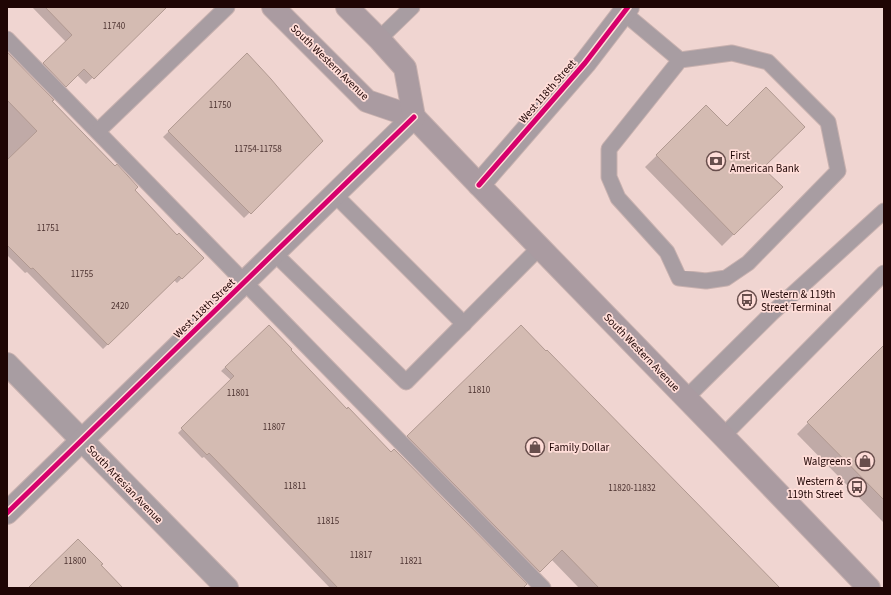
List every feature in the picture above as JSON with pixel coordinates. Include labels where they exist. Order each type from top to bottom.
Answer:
[{"type":"main road","name":"South Western Avenue","points":[[273,7],[367,100],[414,117],[869,588]]},
{"type":"main road","points":[[347,7],[405,68],[414,117]]},
{"type":"street","name":"West 118th Street","points":[[479,185],[585,63],[626,10]]},
{"type":"street","name":"West 118th Street","points":[[7,513],[414,117]]},
{"type":"street","name":"South Artesian Avenue","points":[[7,364],[227,588]]},
{"type":"lane","points":[[98,131],[226,7]]},
{"type":"lane","points":[[379,39],[412,7]]},
{"type":"lane","points":[[626,10],[680,60]]},
{"type":"lane","points":[[7,38],[543,588]]},
{"type":"lane","points":[[732,53],[768,62],[828,122],[838,171],[748,263],[726,278],[706,281],[679,278],[667,252],[618,198],[609,177],[609,149],[680,60],[732,53]]},
{"type":"lane","points":[[335,195],[464,324]]},
{"type":"lane","points":[[686,398],[772,314],[884,211]]},
{"type":"lane","points":[[274,253],[406,382],[540,247]]},
{"type":"lane","points":[[723,436],[884,273]]},
{"type":"building","points":[[45,7],[167,7],[94,79],[84,69],[66,87],[43,63],[72,35]]},
{"type":"building","points":[[7,52],[115,166],[117,164],[138,187],[135,190],[177,235],[179,233],[204,258],[182,279],[179,276],[108,345],[33,268],[31,269],[7,245],[7,160],[37,131],[7,100]]},
{"type":"building","points":[[247,53],[323,141],[251,214],[168,131]]},
{"type":"building","name":"First American Bank","points":[[766,87],[805,127],[763,168],[783,187],[734,235],[656,155],[706,105],[727,126]]},
{"type":"building","points":[[269,325],[347,409],[348,407],[391,452],[394,449],[527,584],[523,588],[338,588],[209,453],[207,455],[181,428],[234,376],[225,367]]},
{"type":"building","points":[[521,325],[780,588],[599,588],[562,550],[540,572],[407,436]]},
{"type":"building","name":"Walgreens","points":[[884,345],[884,500],[807,422]]},
{"type":"building","points":[[78,539],[103,564],[101,565],[123,588],[28,588]]},
{"type":"cycle path","points":[[479,185],[585,63],[628,7]]},
{"type":"cycle path","points":[[7,513],[414,117]]},
{"type":"place","name":"First American Bank","points":[[716,161]]},
{"type":"place","name":"Western & 119th Street Terminal","points":[[747,300]]},
{"type":"place","name":"Family Dollar","points":[[535,447]]},
{"type":"place","name":"Walgreens","points":[[865,461]]},
{"type":"place","name":"Western & 119th Street","points":[[857,487]]}]
